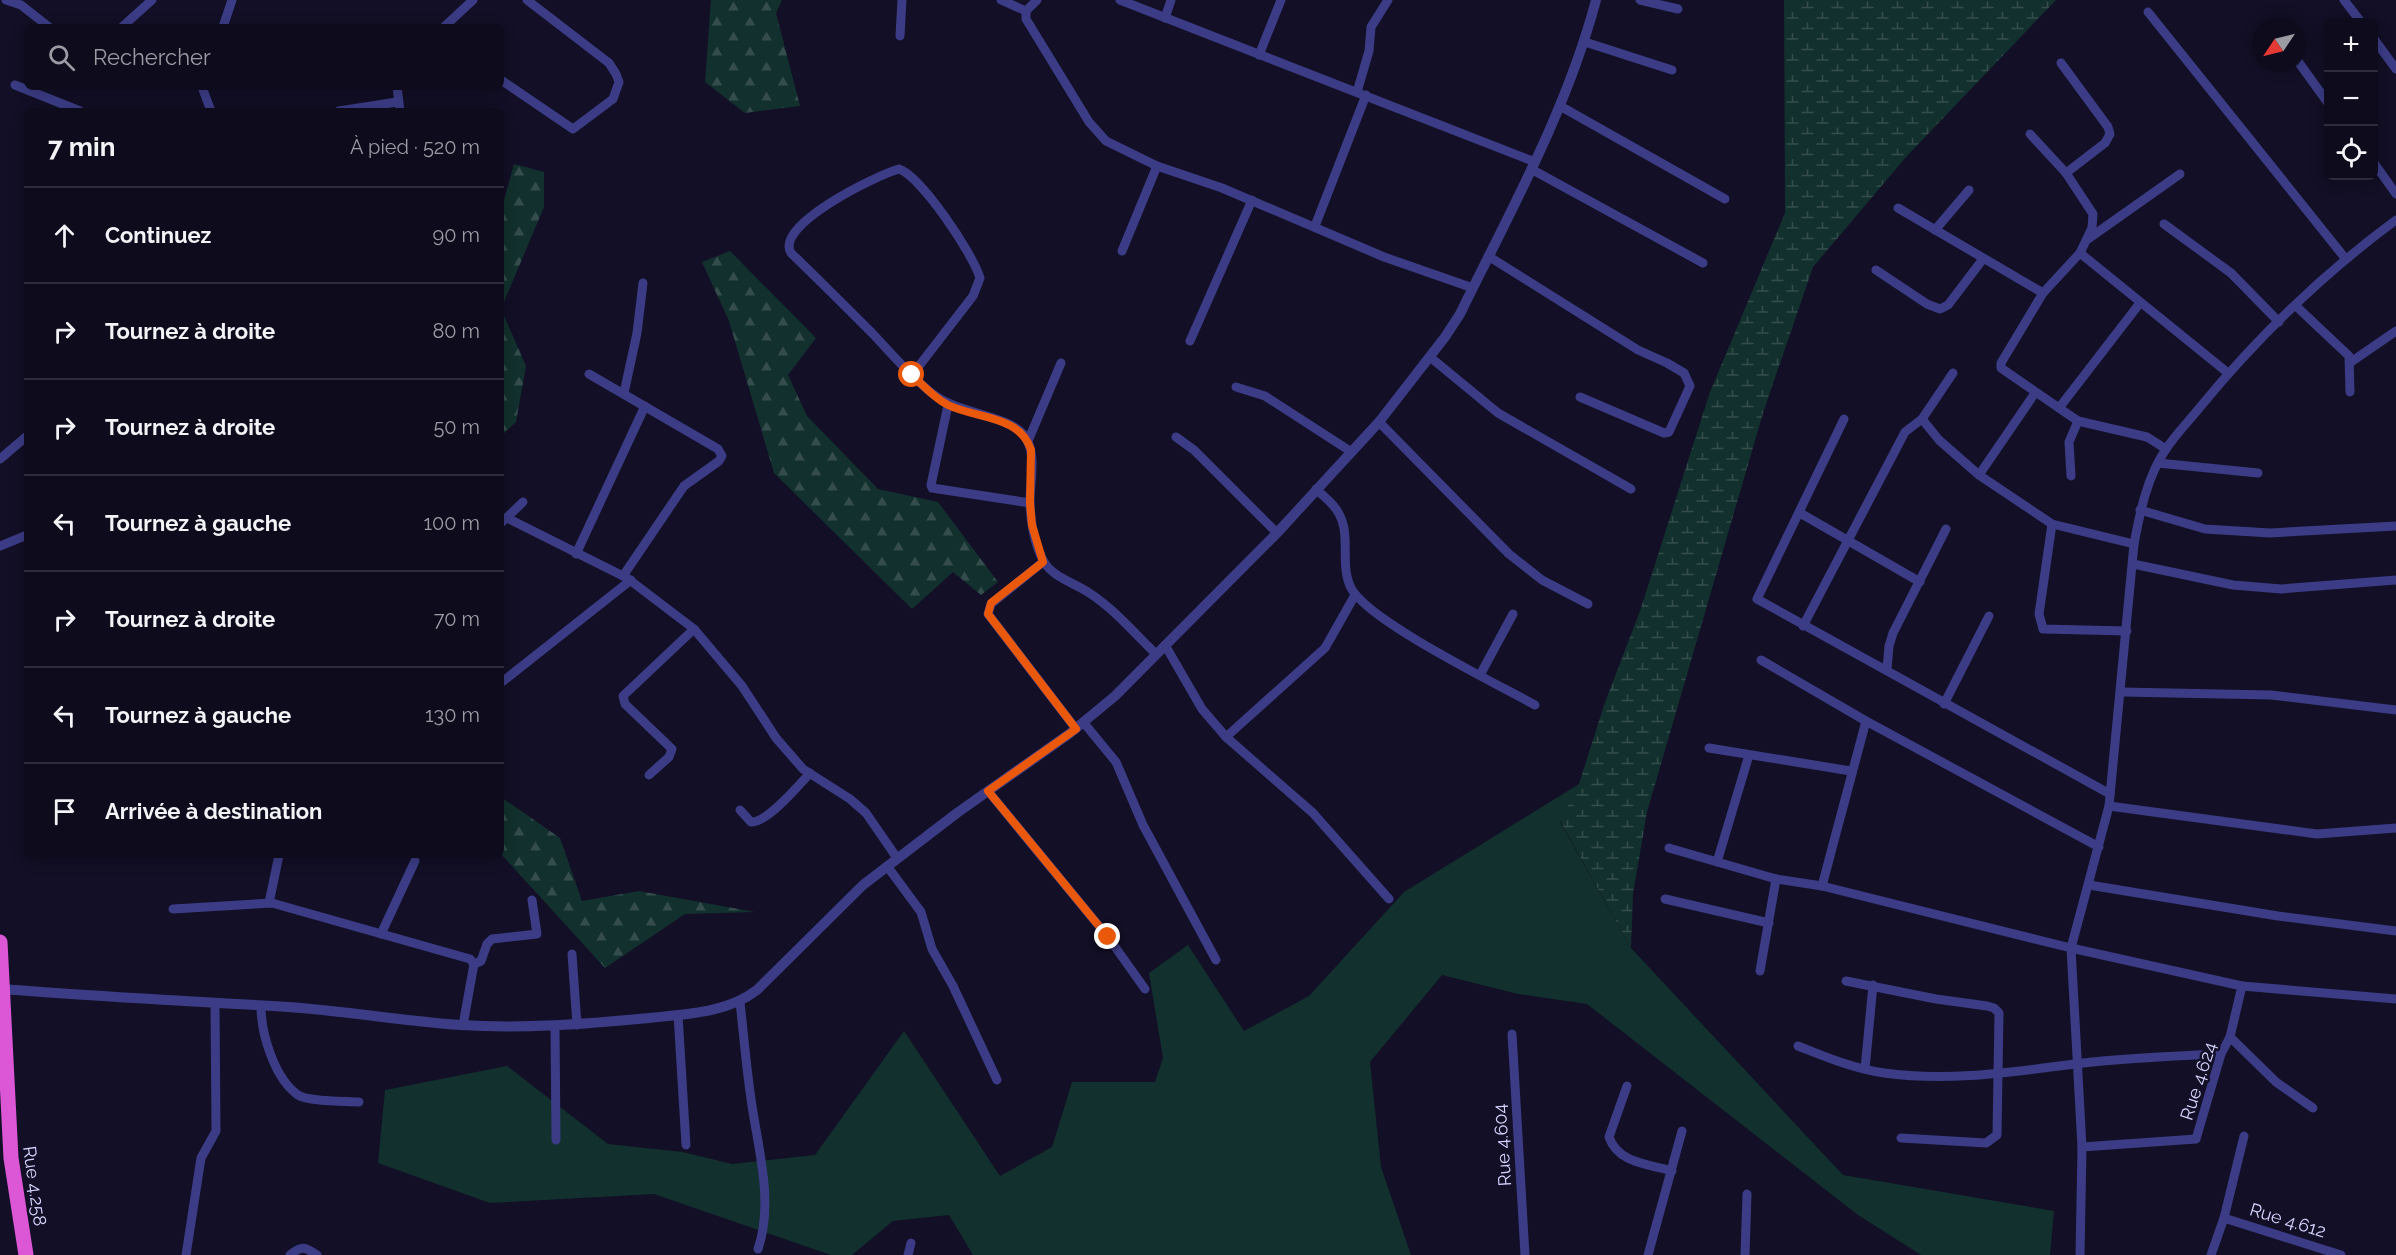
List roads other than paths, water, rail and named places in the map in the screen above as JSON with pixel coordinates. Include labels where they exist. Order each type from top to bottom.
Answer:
[{"type":"highway","name":"Rue 4.258","points":[[0,942],[3,989],[2,1031],[11,1158],[26,1255]]},
{"type":"street","points":[[6,0],[21,5],[45,24]]},
{"type":"street","points":[[125,24],[153,0]]},
{"type":"street","points":[[224,24],[232,0]]},
{"type":"street","points":[[447,24],[473,0]]},
{"type":"street","points":[[504,82],[573,129],[601,109],[618,92],[619,82],[609,63],[527,0]]},
{"type":"street","points":[[900,36],[902,0]]},
{"type":"street","points":[[1001,0],[1026,11]]},
{"type":"street","points":[[1037,0],[1026,11],[1026,19],[1098,133],[1106,141],[1158,166],[1252,200],[1384,257],[1473,288]]},
{"type":"street","points":[[1120,0],[1362,93],[1533,165],[1704,263]]},
{"type":"street","points":[[1165,18],[1171,0]]},
{"type":"street","points":[[1259,55],[1281,0]]},
{"type":"street","points":[[1315,226],[1362,93],[1371,27],[1388,0]]},
{"type":"street","points":[[3,989],[261,1006],[463,1025],[577,1025],[678,1015],[725,1008],[740,1002],[757,990],[841,905],[887,866],[1104,707],[1276,533],[1379,422],[1455,322],[1473,288],[1560,106],[1585,42],[1596,0]]},
{"type":"street","points":[[1640,0],[1678,9]]},
{"type":"street","points":[[2344,0],[2358,18]]},
{"type":"street","points":[[2148,12],[2345,258]]},
{"type":"street","points":[[1585,42],[1672,70]]},
{"type":"street","points":[[2378,46],[2396,69]]},
{"type":"street","points":[[2061,63],[2108,127],[2110,134],[2105,143],[2066,173]]},
{"type":"street","points":[[2306,72],[2324,97]]},
{"type":"street","points":[[15,85],[24,89]]},
{"type":"street","points":[[28,90],[72,108]]},
{"type":"street","points":[[203,90],[210,108]]},
{"type":"street","points":[[375,108],[399,106],[397,90]]},
{"type":"street","points":[[1560,106],[1725,199]]},
{"type":"street","points":[[2030,134],[2066,173],[2093,214],[2092,228],[2080,253],[2043,292],[2001,363],[2005,373],[2078,421],[2147,437],[2166,449]]},
{"type":"street","points":[[1122,251],[1158,166]]},
{"type":"street","points":[[912,375],[973,296],[980,278],[969,252],[939,209],[909,175],[899,169],[813,214],[795,231],[787,246],[790,253],[912,375],[948,405],[1011,426],[1021,432],[1031,450],[1032,525],[1043,562],[1060,577],[1101,602],[1156,654]]},
{"type":"street","points":[[2378,170],[2396,194]]},
{"type":"street","points":[[2088,239],[2180,174]]},
{"type":"street","points":[[1935,230],[1969,190]]},
{"type":"street","points":[[1190,341],[1252,200]]},
{"type":"street","points":[[1898,208],[2043,292]]},
{"type":"street","points":[[2080,1255],[2082,1147],[2071,948],[2109,806],[2122,692],[2134,544],[2140,510],[2158,463],[2166,449],[2228,373],[2345,258],[2396,220]]},
{"type":"street","points":[[2164,224],[2230,273],[2279,322]]},
{"type":"street","points":[[2080,253],[2228,373]]},
{"type":"street","points":[[1488,256],[1638,350],[1668,363],[1684,374],[1690,386],[1669,432],[1664,433],[1580,397]]},
{"type":"street","points":[[1876,270],[1927,304],[1940,309],[1948,305],[1983,259]]},
{"type":"street","points":[[624,393],[637,333],[643,283]]},
{"type":"street","points":[[2059,408],[2140,303]]},
{"type":"street","points":[[2296,306],[2344,350],[2351,362],[2350,392]]},
{"type":"street","points":[[2351,362],[2396,331]]},
{"type":"street","points":[[1430,357],[1498,413],[1631,489]]},
{"type":"street","points":[[1028,441],[1061,363]]},
{"type":"street","points":[[1803,626],[1905,432],[1922,419],[1953,373]]},
{"type":"street","points":[[504,680],[627,578],[684,486],[719,461],[722,456],[718,449],[624,393],[589,375]]},
{"type":"street","points":[[1236,387],[1265,396],[1350,451]]},
{"type":"street","points":[[1979,475],[2035,393]]},
{"type":"street","points":[[948,405],[932,488],[1030,503]]},
{"type":"street","points":[[576,554],[645,406]]},
{"type":"street","points":[[1844,419],[1800,513],[1756,595],[1760,602],[1887,669],[1944,704],[2110,794]]},
{"type":"street","points":[[1922,419],[1939,440],[1979,475],[2052,524],[2134,544]]},
{"type":"street","points":[[2071,476],[2070,442],[2078,421]]},
{"type":"street","points":[[1379,422],[1509,554],[1542,580],[1588,604]]},
{"type":"street","points":[[1176,437],[1194,450],[1276,533]]},
{"type":"street","points":[[0,459],[24,439]]},
{"type":"street","points":[[2158,463],[2258,473]]},
{"type":"street","points":[[1316,489],[1337,509],[1342,520],[1346,570],[1355,595],[1370,610],[1535,705]]},
{"type":"street","points":[[523,502],[505,521],[627,578],[694,629],[730,670],[776,738],[810,773],[850,799],[866,813],[897,858]]},
{"type":"street","points":[[2140,510],[2205,529],[2270,533],[2396,526]]},
{"type":"street","points":[[1800,513],[1920,582]]},
{"type":"street","points":[[2052,524],[2039,614],[2043,629],[2127,631]]},
{"type":"street","points":[[1887,669],[1893,633],[1946,529]]},
{"type":"street","points":[[0,546],[24,536]]},
{"type":"street","points":[[1043,562],[991,603],[988,614],[1080,726],[1116,762],[1143,825],[1216,960]]},
{"type":"street","points":[[2133,564],[2233,585],[2282,589],[2396,580]]},
{"type":"street","points":[[1226,737],[1325,648],[1355,595]]},
{"type":"street","points":[[1480,675],[1513,614]]},
{"type":"street","points":[[1944,704],[1989,615]]},
{"type":"street","points":[[649,775],[669,757],[672,749],[626,704],[623,696],[694,629]]},
{"type":"street","points":[[1165,645],[1202,710],[1226,737],[1313,813],[1389,899]]},
{"type":"street","points":[[1761,660],[1866,721],[2099,847]]},
{"type":"street","points":[[2122,692],[2271,695],[2396,710]]},
{"type":"street","points":[[1822,886],[1866,721]]},
{"type":"street","points":[[1709,748],[1851,771]]},
{"type":"street","points":[[1717,862],[1749,755]]},
{"type":"street","points":[[740,810],[751,822],[758,822],[783,801],[810,773]]},
{"type":"street","points":[[988,791],[1108,937],[1145,989]]},
{"type":"street","points":[[2109,806],[2316,834],[2396,828]]},
{"type":"street","points":[[1669,848],[1776,879],[1822,886],[2071,948],[2242,986],[2396,999]]},
{"type":"street","points":[[269,903],[278,858]]},
{"type":"street","points":[[381,934],[415,861]]},
{"type":"street","points":[[887,866],[923,916],[932,949],[953,986],[997,1080]]},
{"type":"street","points":[[1760,971],[1776,879]]},
{"type":"street","points":[[2089,885],[2278,916],[2396,931]]},
{"type":"street","points":[[1665,899],[1769,923]]},
{"type":"street","points":[[474,964],[481,961],[487,944],[492,939],[537,934],[532,900]]},
{"type":"street","points":[[173,909],[269,903],[470,959],[474,964],[463,1025]]},
{"type":"street","points":[[572,954],[577,1025]]},
{"type":"street","points":[[1846,981],[1994,1008],[2000,1020],[1996,1076],[1997,1135],[1986,1143],[1901,1138]]},
{"type":"street","points":[[1865,1070],[1873,985]]},
{"type":"street","name":"Rue 4.624","points":[[2082,1147],[2196,1139],[2222,1054],[2230,1037],[2242,986]]},
{"type":"street","points":[[740,1002],[753,1111],[762,1158],[763,1225],[758,1249]]},
{"type":"street","points":[[186,1255],[201,1158],[216,1131],[215,1004]]},
{"type":"street","points":[[261,1006],[263,1033],[272,1058],[297,1093],[306,1097],[359,1102]]},
{"type":"street","points":[[678,1015],[686,1145]]},
{"type":"street","points":[[555,1026],[556,1140]]},
{"type":"street","name":"Rue 4.604","points":[[1512,1034],[1525,1255]]},
{"type":"street","points":[[2230,1037],[2276,1082],[2313,1108]]},
{"type":"street","points":[[1798,1046],[1841,1064],[1865,1070],[1951,1077],[1996,1076],[2076,1064],[2162,1056],[2222,1054]]},
{"type":"street","points":[[1627,1086],[1609,1137],[1613,1149],[1620,1156],[1672,1171]]},
{"type":"street","points":[[1648,1255],[1682,1131]]},
{"type":"street","points":[[2211,1255],[2224,1218],[2244,1136]]},
{"type":"street","points":[[1744,1255],[1747,1194]]},
{"type":"street","name":"Rue 4.612","points":[[2224,1218],[2341,1255]]},
{"type":"street","points":[[908,1255],[911,1243]]},
{"type":"street","points":[[290,1255],[300,1247],[305,1247],[317,1255]]}]
